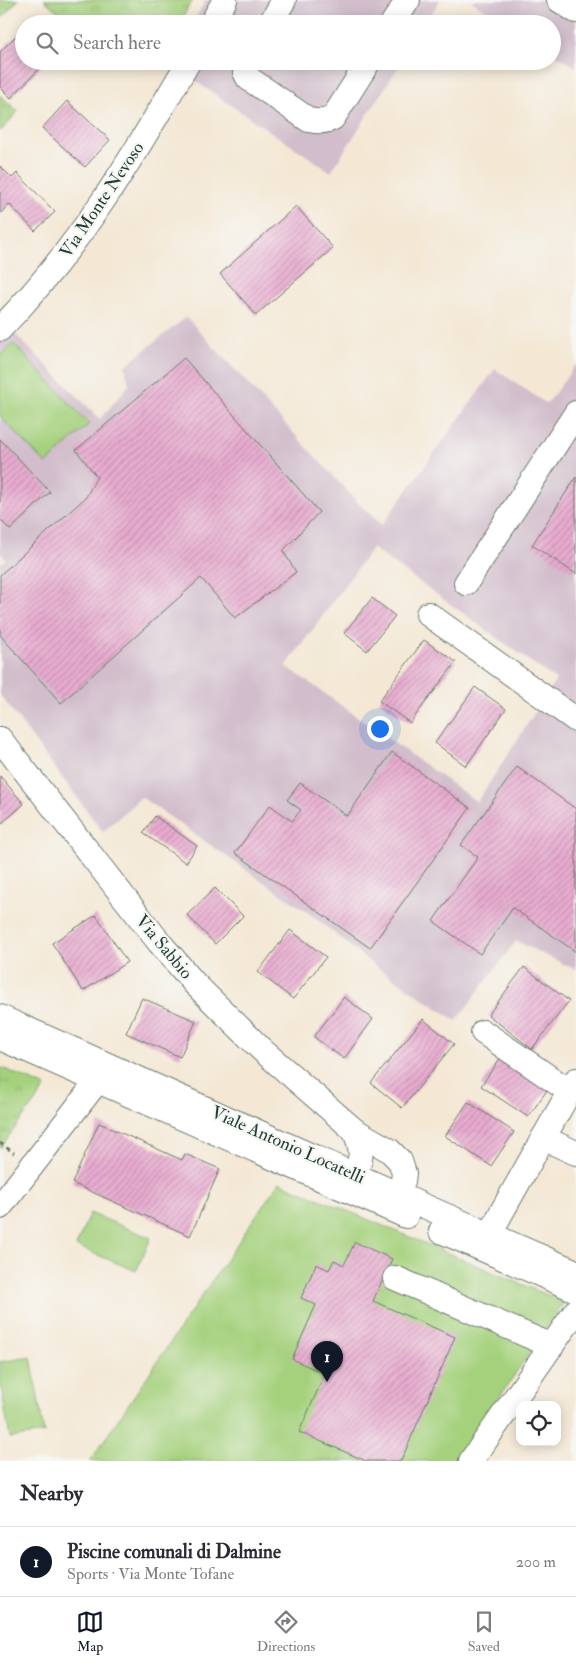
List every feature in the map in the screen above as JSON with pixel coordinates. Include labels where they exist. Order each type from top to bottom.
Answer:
[{"type":"street","points":[[216,15],[225,0]]},
{"type":"street","points":[[275,15],[284,0]]},
{"type":"street","points":[[398,15],[408,0]]},
{"type":"street","points":[[558,0],[576,11]]},
{"type":"street","name":"Via Monte Nevoso","points":[[0,329],[50,274],[80,234],[148,132],[185,70]]},
{"type":"street","points":[[246,70],[248,78],[309,120],[326,122],[333,118],[363,70]]},
{"type":"street","points":[[466,583],[576,413]]},
{"type":"street","points":[[428,614],[576,720]]},
{"type":"street","name":"Via Sabbio","points":[[0,740],[179,966],[245,1034],[354,1130],[389,1150],[400,1161],[404,1173],[395,1202]]},
{"type":"street","name":"Viale Antonio Locatelli","points":[[0,1017],[103,1073]]},
{"type":"street","points":[[482,1032],[572,1086],[500,1215],[488,1242]]},
{"type":"street","name":"Viale Antonio Locatelli","points":[[0,1038],[103,1073],[488,1242],[576,1272]]},
{"type":"street","points":[[0,1207],[103,1073]]},
{"type":"street","points":[[350,1181],[362,1154],[360,1143],[354,1130]]},
{"type":"street","points":[[543,1138],[576,1153]]},
{"type":"street","name":"Viale Antonio Locatelli","points":[[488,1242],[576,1290]]},
{"type":"street","points":[[395,1278],[552,1346]]},
{"type":"street","points":[[471,1461],[576,1311]]},
{"type":"shaded area","points":[[206,0],[440,0],[431,15],[197,15]]},
{"type":"shaded area","points":[[470,0],[576,0],[576,67],[561,58],[561,15],[493,15]]},
{"type":"shaded area","points":[[178,70],[396,70],[331,172]]},
{"type":"shaded area","points":[[186,317],[361,506],[382,525],[495,369],[547,404],[576,364],[576,970],[516,941],[456,1021],[371,963],[313,916],[141,797],[103,832],[0,695],[0,564],[6,559],[0,552],[0,343],[12,331],[100,419],[129,385],[125,366]],"holes":[[[372,548],[556,680],[477,802],[286,666]]]},
{"type":"green space","points":[[0,0],[18,0],[0,20]]},
{"type":"green space","points":[[44,0],[193,0],[184,15],[62,15]]},
{"type":"green space","points":[[0,95],[18,111],[0,132]]},
{"type":"green space","points":[[14,344],[89,424],[46,464],[0,416],[0,356]]},
{"type":"green space","points":[[0,1067],[46,1087],[0,1148]]},
{"type":"green space","points":[[279,1182],[564,1302],[456,1461],[90,1461]]},
{"type":"green space","points":[[90,1213],[151,1238],[136,1271],[76,1246]]},
{"type":"green space","points":[[31,1357],[44,1433],[10,1438],[0,1380],[0,1362]]},
{"type":"building","points":[[15,37],[15,70],[38,70],[11,98],[0,87],[0,52]]},
{"type":"building","points":[[67,101],[110,140],[85,167],[42,128]]},
{"type":"building","points":[[0,166],[12,178],[17,173],[55,212],[35,231],[9,204],[0,214]]},
{"type":"building","points":[[296,206],[333,248],[256,315],[220,274]]},
{"type":"building","points":[[184,358],[319,512],[283,551],[296,572],[235,618],[201,578],[61,703],[0,635],[0,575],[86,497],[97,477],[76,450]]},
{"type":"building","points":[[0,439],[50,492],[10,530],[0,519]]},
{"type":"building","points":[[576,477],[576,574],[532,545]]},
{"type":"building","points":[[372,598],[395,616],[367,651],[344,633]]},
{"type":"building","points":[[424,640],[456,662],[410,723],[379,701]]},
{"type":"building","points":[[475,687],[506,709],[466,766],[435,743]]},
{"type":"building","points":[[392,752],[470,808],[370,948],[235,853],[270,805],[292,821],[301,810],[287,800],[300,783],[347,816]]},
{"type":"building","points":[[517,767],[576,809],[576,952],[513,908],[480,954],[433,921],[478,857],[461,845]]},
{"type":"building","points":[[0,776],[24,804],[0,825]]},
{"type":"building","points":[[155,816],[197,846],[186,863],[143,833]]},
{"type":"building","points":[[215,888],[243,916],[215,944],[187,915]]},
{"type":"building","points":[[96,915],[127,962],[83,991],[52,943]]},
{"type":"building","points":[[290,930],[326,957],[293,999],[258,972]]},
{"type":"building","points":[[524,967],[569,1001],[532,1049],[488,1015]]},
{"type":"building","points":[[344,997],[373,1019],[344,1059],[314,1037]]},
{"type":"building","points":[[142,998],[196,1021],[180,1057],[126,1033]]},
{"type":"building","points":[[423,1019],[454,1044],[402,1108],[371,1083]]},
{"type":"building","points":[[501,1057],[548,1089],[528,1117],[481,1086]]},
{"type":"building","points":[[468,1102],[514,1132],[491,1166],[445,1136]]},
{"type":"building","points":[[99,1123],[182,1160],[185,1154],[220,1169],[190,1236],[72,1183]]},
{"type":"building","points":[[355,1242],[392,1259],[373,1301],[455,1337],[401,1461],[366,1461],[299,1432],[325,1374],[292,1359],[316,1305],[301,1298],[316,1264],[329,1270],[334,1260],[344,1265]]},
{"type":"place","name":"Piscine comunali di Dalmine","points":[[327,1382]]}]
